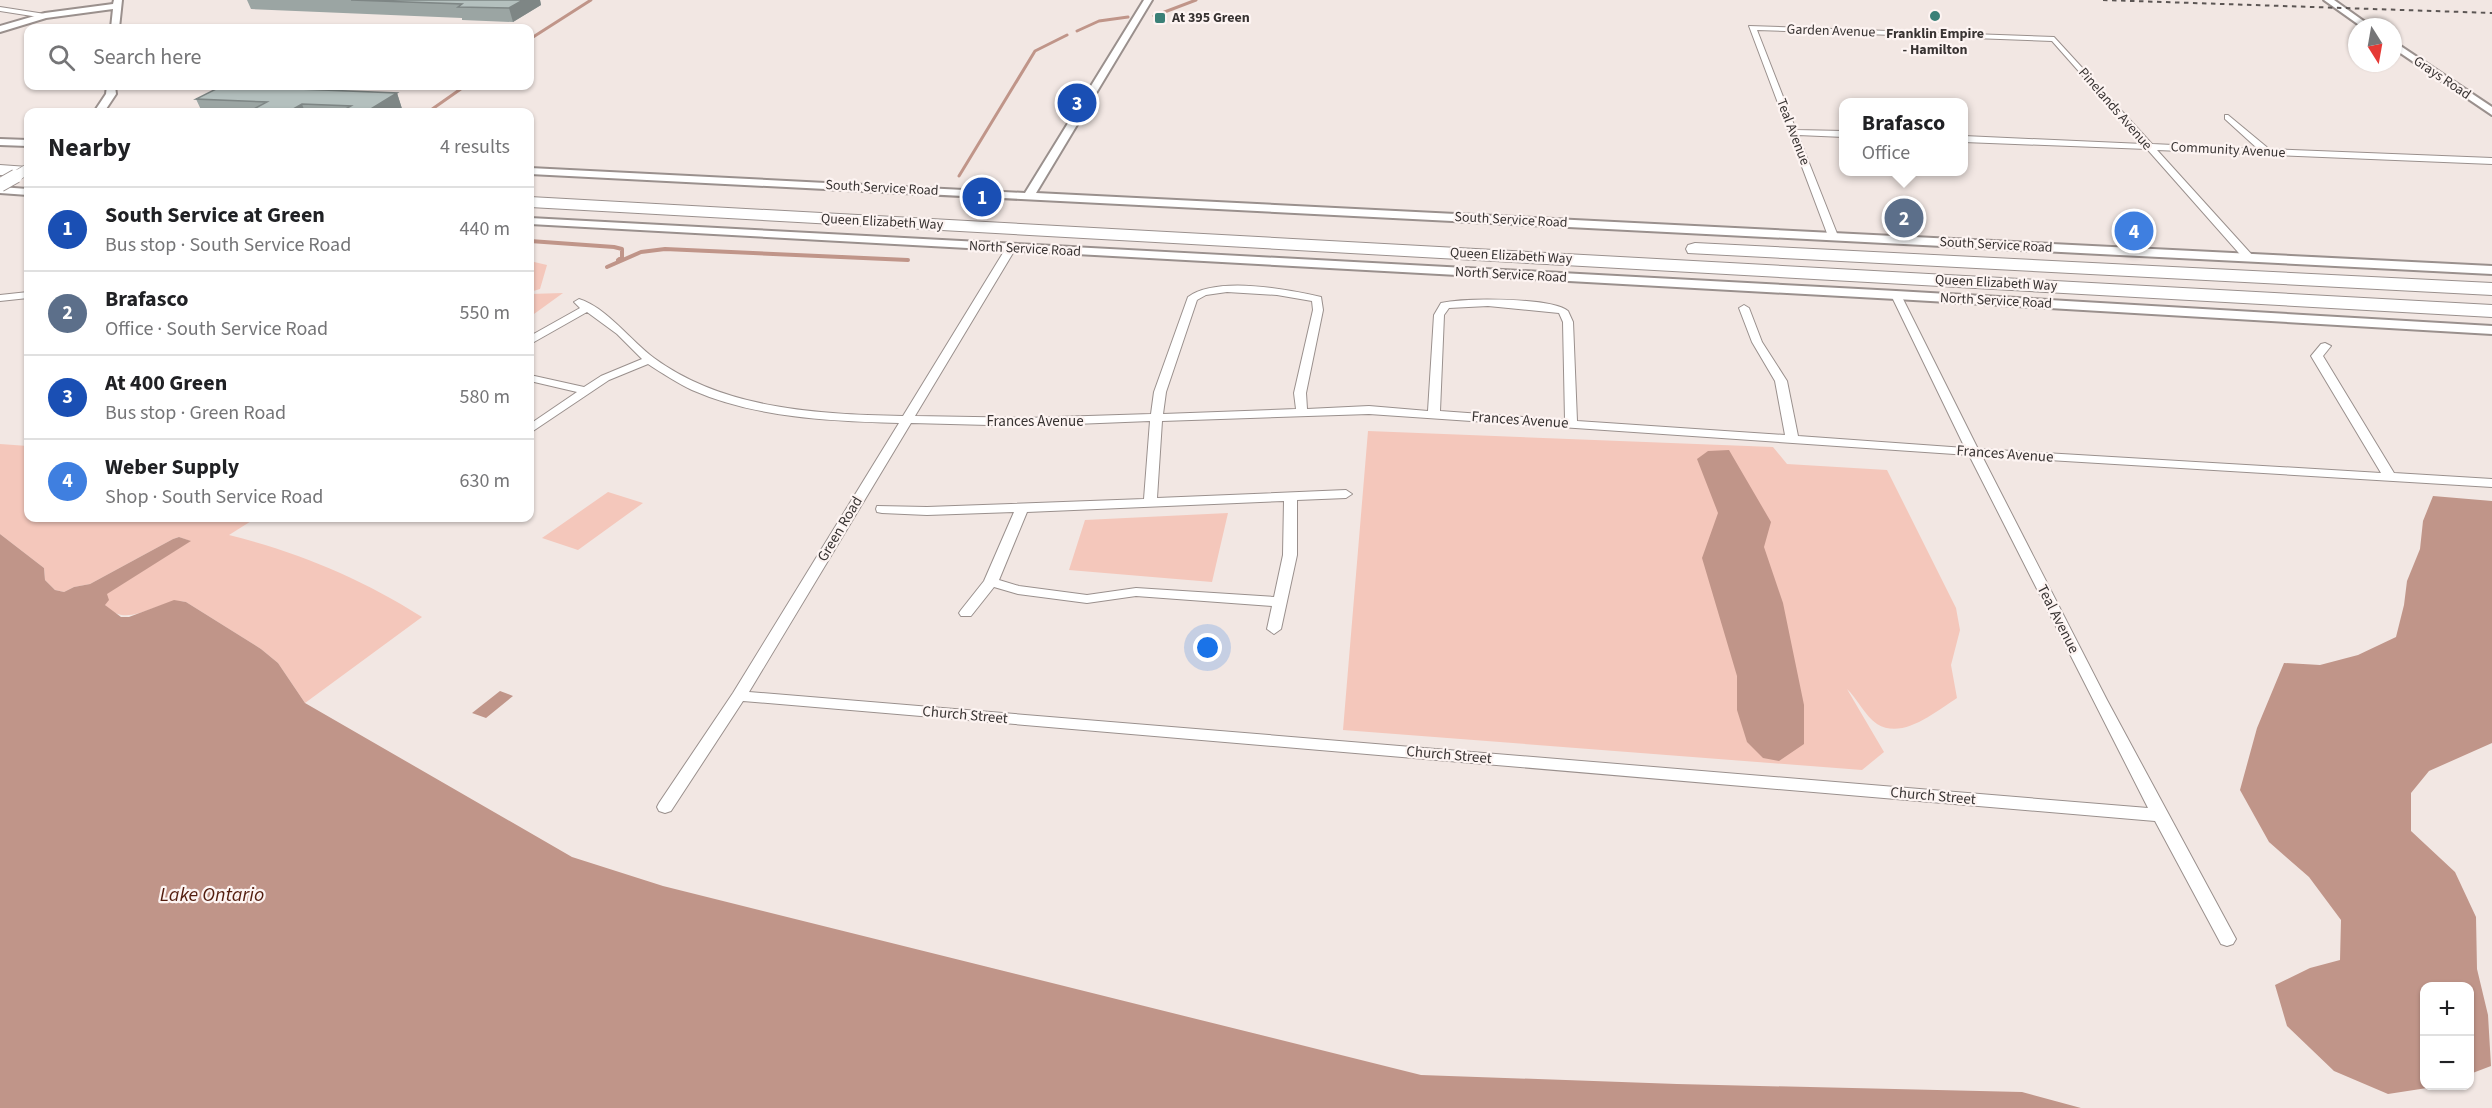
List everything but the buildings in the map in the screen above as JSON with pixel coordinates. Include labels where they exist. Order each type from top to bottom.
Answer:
[{"type":"highway","points":[[0,157],[24,158]]},
{"type":"highway","points":[[0,170],[24,171]]},
{"type":"highway","name":"Queen Elizabeth Way","points":[[534,187],[2492,289]]},
{"type":"highway","name":"Queen Elizabeth Way","points":[[534,202],[2492,310]]},
{"type":"street","points":[[1029,195],[1148,0]]},
{"type":"street","points":[[2328,0],[2355,18]]},
{"type":"street","points":[[0,29],[45,16],[118,3],[115,24]]},
{"type":"street","points":[[0,9],[45,16]]},
{"type":"street","name":"Garden Avenue","points":[[1752,28],[2054,39]]},
{"type":"street","name":"Teal Avenue","points":[[1752,28],[1833,236]]},
{"type":"street","name":"Pinelands Avenue","points":[[2054,39],[2249,258]]},
{"type":"street","name":"Grays Road","points":[[2402,50],[2492,112]]},
{"type":"street","points":[[102,108],[111,94],[111,90]]},
{"type":"street","points":[[2228,117],[2267,152]]},
{"type":"street","points":[[1794,132],[1839,134]]},
{"type":"street","name":"Community Avenue","points":[[1968,139],[2492,161]]},
{"type":"street","points":[[0,142],[24,143]]},
{"type":"street","name":"South Service Road","points":[[534,171],[2492,270]]},
{"type":"street","points":[[0,185],[24,173]]},
{"type":"street","points":[[0,190],[24,192]]},
{"type":"street","name":"North Service Road","points":[[534,220],[2492,330]]},
{"type":"street","name":"Green Road","points":[[665,807],[739,696],[1011,248]]},
{"type":"street","points":[[1150,501],[1160,392],[1192,299],[1204,292],[1220,290],[1301,294],[1317,300],[1318,310],[1300,393],[1302,413]]},
{"type":"street","points":[[0,298],[24,295]]},
{"type":"street","name":"Teal Avenue","points":[[1896,295],[1973,452],[2159,815],[2227,939]]},
{"type":"street","points":[[1434,415],[1439,315],[1445,305],[1461,302],[1563,311],[1568,322],[1571,423]]},
{"type":"street","name":"Frances Avenue","points":[[534,337],[583,305],[621,332],[649,360],[695,387],[741,402],[812,414],[905,420],[1025,422],[1369,410],[1973,452],[2492,483]]},
{"type":"street","points":[[1744,308],[1757,342],[1781,381],[1792,439]]},
{"type":"street","points":[[2325,346],[2317,356],[2390,477]]},
{"type":"street","points":[[534,424],[604,378],[649,360]]},
{"type":"street","points":[[534,379],[587,391]]},
{"type":"street","points":[[882,509],[927,511],[1022,508],[1346,494]]},
{"type":"street","points":[[1275,629],[1290,555],[1291,495]]},
{"type":"street","points":[[966,613],[991,582],[1022,508]]},
{"type":"street","points":[[991,582],[1018,590],[1088,599],[1136,592],[1279,602]]},
{"type":"street","name":"Church Street","points":[[739,696],[2159,815]]},
{"type":"shaded area","points":[[534,262],[547,265],[540,289],[534,291]]},
{"type":"shaded area","points":[[563,293],[534,314],[534,294]]},
{"type":"shaded area","points":[[1368,431],[1773,447],[1787,464],[1887,470],[1956,608],[1960,630],[1951,665],[1957,698],[1929,717],[1897,729],[1887,728],[1873,721],[1847,689],[1884,752],[1862,770],[1343,730]]},
{"type":"shaded area","points":[[0,444],[24,446],[24,522],[250,522],[229,535],[329,568],[376,590],[422,617],[305,703],[278,663],[261,649],[186,602],[164,604],[133,615],[114,612],[105,605],[106,594],[190,541],[179,537],[173,539],[90,584],[74,587],[64,592],[55,590],[45,580],[44,568],[0,534]]},
{"type":"shaded area","points":[[608,492],[643,503],[578,550],[542,538]]},
{"type":"shaded area","points":[[1228,513],[1212,582],[1069,570],[1085,520]]},
{"type":"water","points":[[1729,450],[1771,522],[1764,547],[1783,603],[1804,705],[1804,744],[1779,761],[1763,758],[1747,742],[1737,710],[1737,676],[1702,558],[1718,513],[1697,459],[1708,451]]},
{"type":"water","points":[[2433,496],[2492,501],[2492,743],[2429,771],[2411,793],[2411,831],[2455,872],[2476,917],[2477,969],[2488,1015],[2491,1066],[2474,1072],[2474,982],[2420,982],[2420,1089],[2388,1094],[2334,1071],[2287,1026],[2275,985],[2310,968],[2340,960],[2341,920],[2309,877],[2269,842],[2240,790],[2257,728],[2284,663],[2320,665],[2358,655],[2396,637],[2407,581],[2420,549],[2423,521]]},
{"type":"water","name":"Lake Ontario","points":[[0,534],[44,568],[45,580],[55,590],[64,592],[74,587],[90,584],[173,539],[179,537],[191,541],[107,594],[109,600],[105,605],[121,617],[129,617],[174,600],[186,602],[261,649],[278,663],[305,703],[572,857],[663,886],[1421,1075],[2022,1092],[2081,1108],[0,1108]]},
{"type":"water","points":[[500,691],[513,696],[486,718],[472,713]]},
{"type":"waterway","points":[[534,36],[591,0]]},
{"type":"waterway","points":[[1154,16],[1196,0]]},
{"type":"waterway","points":[[1077,31],[1099,21],[1128,17]]},
{"type":"waterway","points":[[959,176],[1035,51],[1067,35]]},
{"type":"waterway","points":[[434,108],[459,90]]},
{"type":"waterway","points":[[534,241],[614,247],[622,249],[622,257],[618,260]]},
{"type":"waterway","points":[[607,267],[641,252],[665,249],[908,260]]},
{"type":"railway","points":[[2103,0],[2492,13]]},
{"type":"place","name":"Franklin Empire - Hamilton","points":[[1935,16]]},
{"type":"place","name":"At 395 Green","points":[[1160,18]]},
{"type":"place","name":"At 400 Green","points":[[1077,103]]},
{"type":"place","name":"South Service at Green","points":[[982,197]]},
{"type":"place","name":"Brafasco","points":[[1904,218]]},
{"type":"place","name":"Weber Supply","points":[[2134,231]]}]
